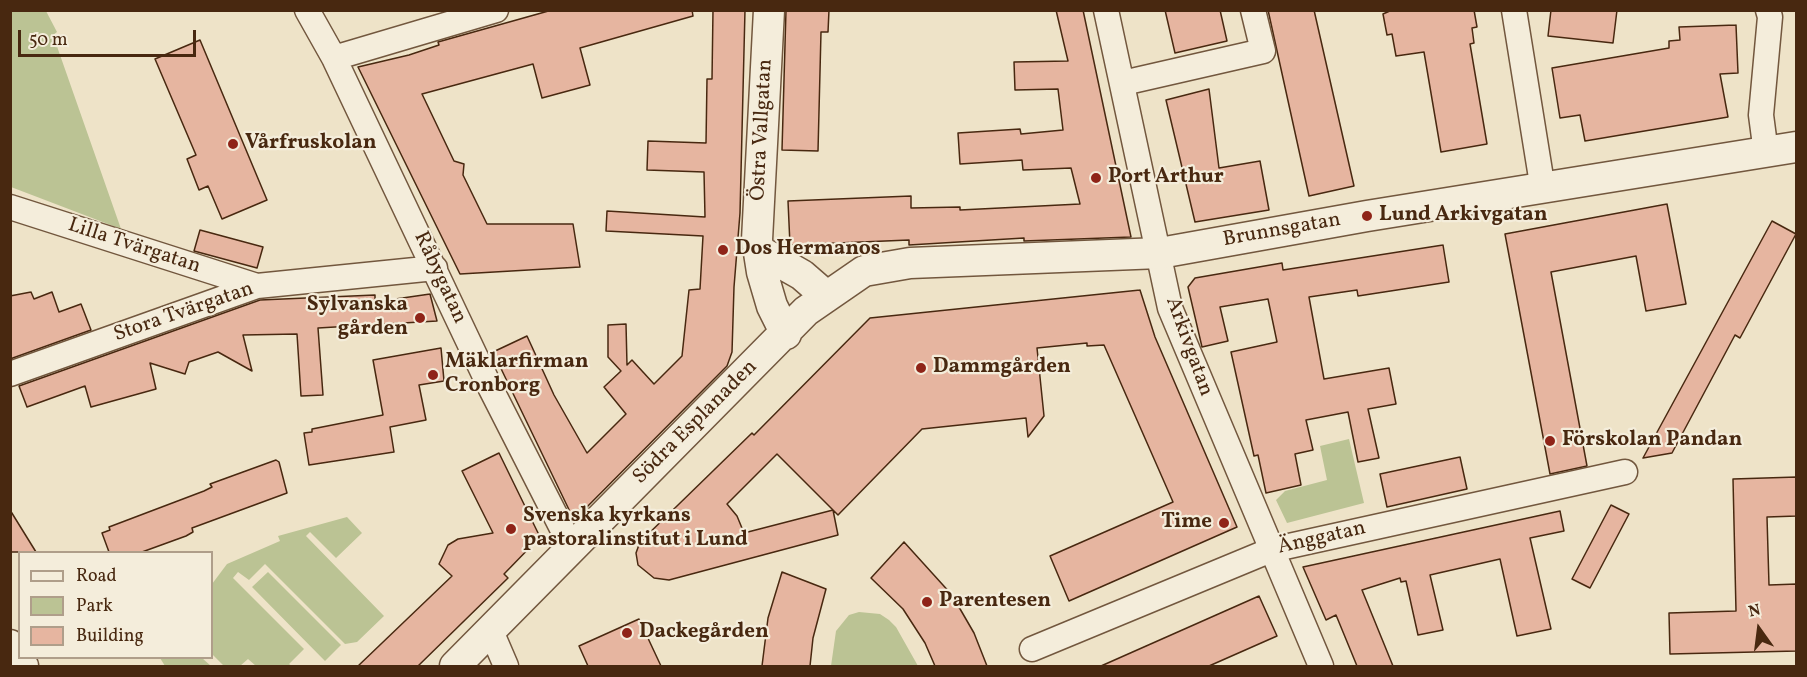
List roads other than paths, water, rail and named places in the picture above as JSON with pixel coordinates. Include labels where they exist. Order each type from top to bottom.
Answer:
[{"type":"street","name":"Råbygatan","points":[[307,10],[334,58],[490,387],[571,546]]},
{"type":"street","points":[[334,58],[496,10]]},
{"type":"street","name":"Östra Vallgatan","points":[[768,10],[758,250],[772,306],[786,334]]},
{"type":"street","name":"Arkivgatan","points":[[1106,10],[1170,308],[1321,666]]},
{"type":"street","points":[[1123,83],[1263,51],[1253,10]]},
{"type":"street","points":[[1514,10],[1543,190]]},
{"type":"street","points":[[1767,153],[1761,115],[1770,17],[1768,10]]},
{"type":"street","name":"Brunnsgatan","points":[[786,334],[806,311],[825,295],[864,271],[902,264],[1160,253],[1367,216],[1543,190],[1797,147]]},
{"type":"street","name":"Lilla Tvärgatan","points":[[10,207],[257,286]]},
{"type":"street","points":[[758,250],[802,275],[825,295]]},
{"type":"street","name":"Stora Tvärgatan","points":[[10,375],[257,286],[435,268]]},
{"type":"street","name":"Södra Esplanaden","points":[[455,666],[571,546],[786,334]]},
{"type":"street","name":"Änggatan","points":[[1032,649],[1271,550],[1625,472]]},
{"type":"street","points":[[491,631],[506,666]]},
{"type":"street","points":[[10,645],[18,658]]},
{"type":"place","name":"Vårfruskolan","points":[[233,144]]},
{"type":"place","name":"Port Arthur","points":[[1096,178]]},
{"type":"place","name":"Lund Arkivgatan","points":[[1367,216]]},
{"type":"place","name":"Dos Hermanos","points":[[723,250]]},
{"type":"place","name":"Sylvanska gården","points":[[420,318]]},
{"type":"place","name":"Dammgården","points":[[921,368]]},
{"type":"place","name":"Mäklarfirman Cronborg","points":[[433,375]]},
{"type":"place","name":"Förskolan Pandan","points":[[1550,441]]},
{"type":"place","name":"Time","points":[[1224,523]]},
{"type":"place","name":"Svenska kyrkans pastoralinstitut i Lund","points":[[511,529]]},
{"type":"place","name":"Parentesen","points":[[927,602]]},
{"type":"place","name":"Dackegården","points":[[627,633]]}]
